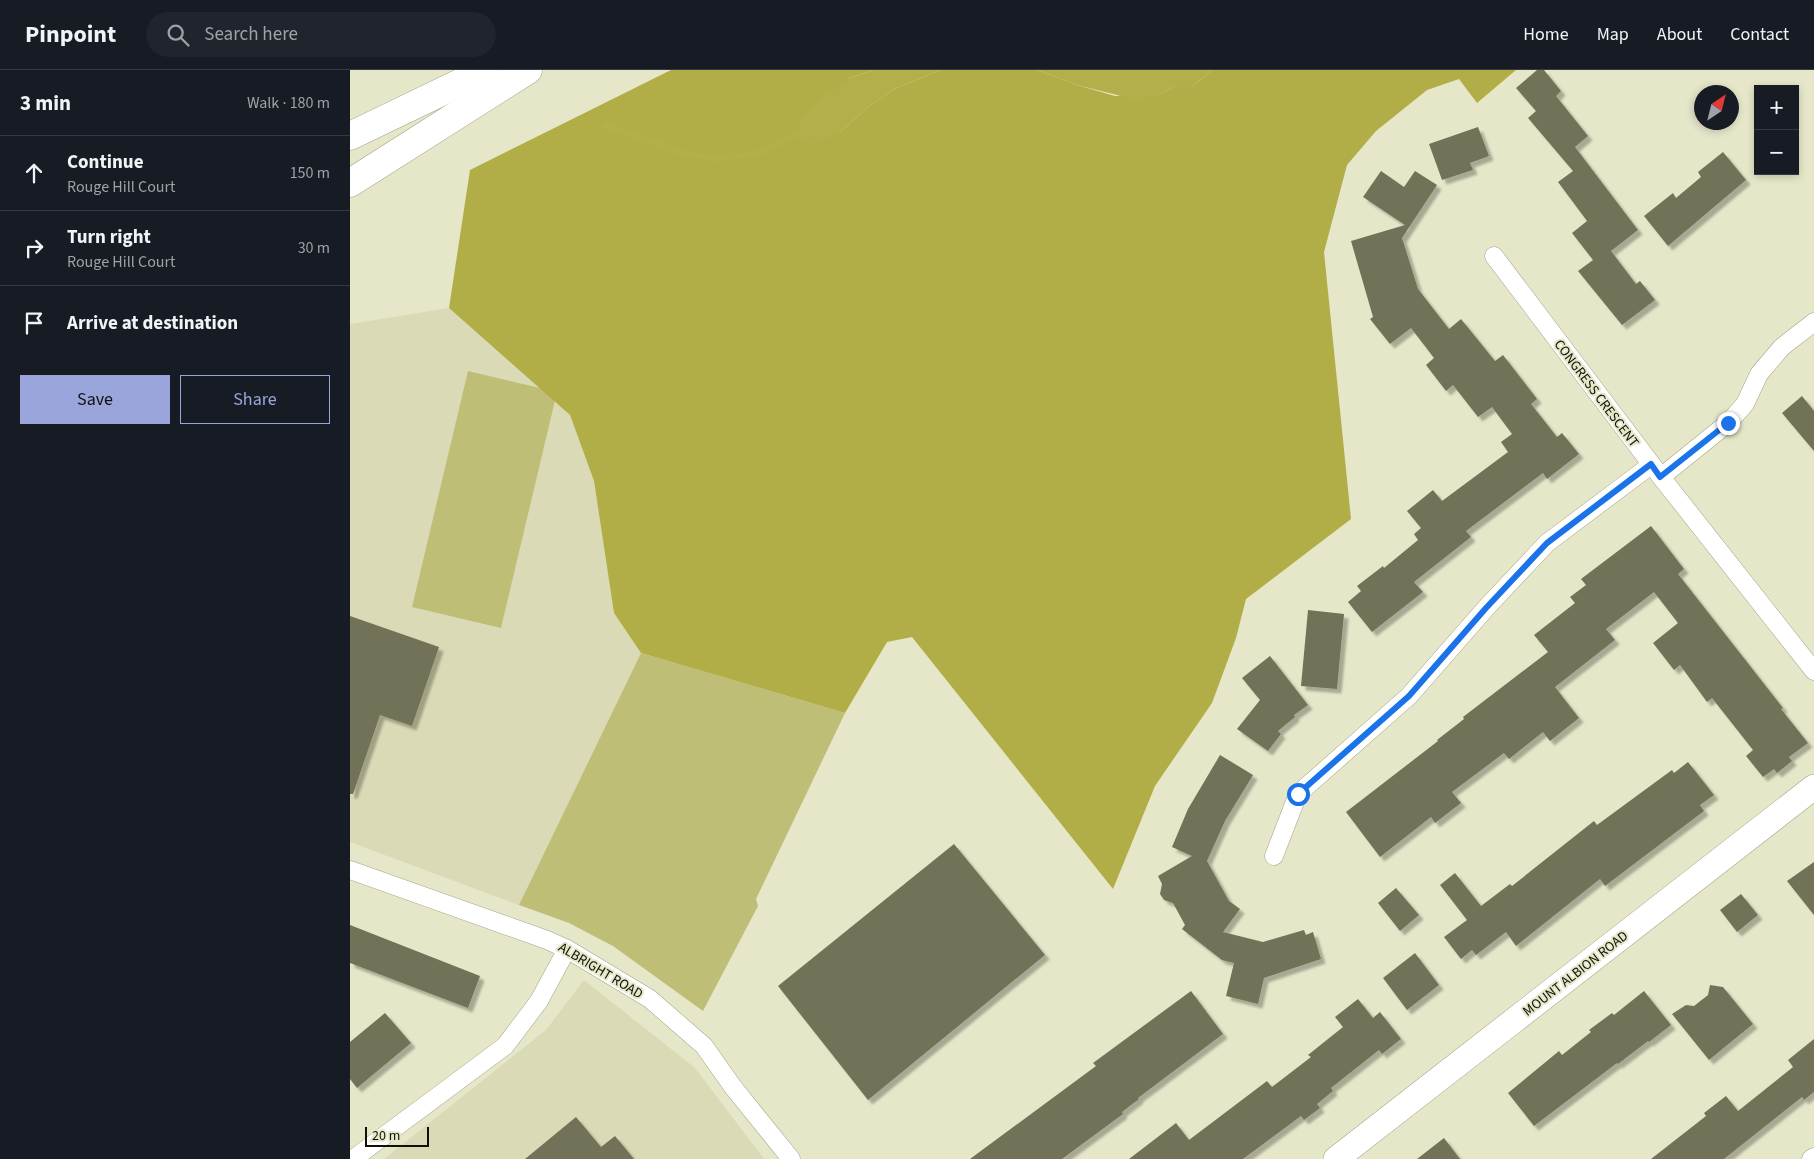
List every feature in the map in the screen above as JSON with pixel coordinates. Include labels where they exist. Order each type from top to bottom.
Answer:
[{"type":"highway","points":[[350,136],[487,70]]},
{"type":"highway","points":[[350,183],[528,70]]},
{"type":"street","name":"CONGRESS CRESCENT","points":[[1494,256],[1656,471],[1814,671]]},
{"type":"street","points":[[1274,856],[1298,794],[1409,696],[1486,608],[1547,543],[1728,423],[1745,404],[1759,374],[1782,347],[1814,322]]},
{"type":"street","name":"MOUNT ALBION ROAD","points":[[1336,1159],[1814,787]]},
{"type":"street","name":"ALBRIGHT ROAD","points":[[350,870],[547,940],[567,949],[650,999],[704,1046],[733,1087],[791,1159]]},
{"type":"street","points":[[353,1159],[505,1046],[539,1001],[567,949]]},
{"type":"shaded area","points":[[671,70],[873,70],[849,78],[840,132],[867,108],[894,89],[941,70],[1037,70],[1077,85],[1115,96],[1159,94],[1175,87],[1192,87],[1212,70],[1516,70],[1477,103],[1459,79],[1427,90],[1376,131],[1347,165],[1324,252],[1351,519],[1246,599],[1236,638],[1212,703],[1155,786],[1113,889],[912,637],[887,642],[845,713],[641,653],[614,613],[594,481],[570,415],[449,308],[470,170]]},
{"type":"shaded area","points":[[873,70],[941,70],[894,89],[867,108],[840,132],[815,144],[799,137],[799,120],[815,103],[849,78]]},
{"type":"shaded area","points":[[1037,70],[1212,70],[1192,87],[1175,87],[1137,100],[1077,85]]},
{"type":"shaded area","points":[[449,308],[570,415],[594,481],[614,613],[641,653],[519,905],[350,842],[350,324]]},
{"type":"shaded area","points":[[468,371],[557,392],[501,628],[412,607]]},
{"type":"shaded area","points":[[641,653],[845,713],[756,899],[758,906],[703,1011],[613,946],[569,923],[519,905]]},
{"type":"shaded area","points":[[584,980],[695,1068],[764,1159],[384,1159],[546,1030]]},
{"type":"building","points":[[1537,70],[1544,70],[1561,91],[1556,96],[1588,136],[1575,147],[1638,230],[1611,251],[1636,284],[1640,281],[1655,300],[1622,325],[1578,271],[1593,260],[1572,233],[1587,221],[1558,182],[1573,171],[1528,118],[1536,111],[1516,88]]},
{"type":"building","points":[[1478,127],[1489,156],[1470,163],[1473,170],[1442,180],[1429,144]]},
{"type":"building","points":[[1723,152],[1746,180],[1668,246],[1644,216],[1673,193],[1676,198],[1701,177],[1698,172]]},
{"type":"building","points":[[1381,171],[1404,187],[1415,171],[1437,185],[1402,238],[1418,289],[1449,329],[1461,319],[1495,361],[1503,355],[1537,399],[1531,404],[1557,437],[1562,433],[1579,454],[1547,479],[1543,473],[1466,531],[1471,537],[1414,582],[1423,592],[1372,632],[1348,602],[1361,591],[1357,586],[1383,566],[1384,568],[1418,540],[1414,534],[1421,528],[1407,511],[1433,490],[1442,501],[1508,452],[1501,442],[1512,434],[1492,407],[1478,417],[1453,385],[1446,391],[1426,365],[1434,358],[1411,328],[1390,344],[1370,319],[1373,317],[1351,241],[1405,225],[1363,197]]},
{"type":"building","points":[[1802,396],[1814,411],[1814,451],[1782,413]]},
{"type":"building","points":[[1651,526],[1684,569],[1678,574],[1783,708],[1781,709],[1808,743],[1789,757],[1792,761],[1777,773],[1774,769],[1763,777],[1746,756],[1753,750],[1712,698],[1707,702],[1680,665],[1674,670],[1653,643],[1678,623],[1654,592],[1606,629],[1615,640],[1555,687],[1579,718],[1550,741],[1543,732],[1509,759],[1504,753],[1452,792],[1461,803],[1435,823],[1431,817],[1380,857],[1346,812],[1438,741],[1464,719],[1463,717],[1548,652],[1534,635],[1575,603],[1570,597],[1586,585],[1581,579]]},
{"type":"building","points":[[1308,610],[1344,614],[1337,689],[1301,686]]},
{"type":"building","points":[[350,616],[439,647],[412,726],[380,715],[353,794],[350,794]]},
{"type":"building","points":[[1270,656],[1308,705],[1294,715],[1295,717],[1278,731],[1281,734],[1268,751],[1237,729],[1260,700],[1242,678]]},
{"type":"building","points":[[1220,755],[1253,775],[1225,821],[1207,861],[1229,901],[1240,909],[1223,932],[1263,942],[1304,930],[1306,935],[1313,932],[1321,959],[1264,978],[1258,1004],[1226,996],[1234,963],[1222,960],[1182,929],[1185,925],[1173,903],[1164,900],[1160,894],[1162,884],[1158,876],[1192,856],[1172,847],[1188,809]]},
{"type":"building","points":[[1688,762],[1714,795],[1700,805],[1704,811],[1605,886],[1600,879],[1516,946],[1506,932],[1476,955],[1472,950],[1461,959],[1444,937],[1467,920],[1440,885],[1455,873],[1481,906],[1510,884],[1512,886],[1594,821],[1597,825],[1672,770],[1674,773]]},
{"type":"building","points":[[954,844],[1045,955],[868,1100],[778,986]]},
{"type":"building","points":[[1814,862],[1814,915],[1787,881]]},
{"type":"building","points":[[1396,888],[1419,915],[1400,931],[1378,903]]},
{"type":"building","points":[[1741,894],[1758,915],[1737,932],[1720,910]]},
{"type":"building","points":[[350,925],[480,976],[468,1008],[350,963]]},
{"type":"building","points":[[1415,953],[1439,985],[1407,1010],[1383,978]]},
{"type":"building","points":[[1710,985],[1723,987],[1753,1024],[1709,1060],[1672,1014],[1686,1005],[1694,1006],[1708,995]]},
{"type":"building","points":[[1191,991],[1223,1034],[1138,1098],[1122,1112],[1123,1114],[1062,1159],[970,1159],[1096,1066],[1093,1063]]},
{"type":"building","points":[[1644,991],[1671,1025],[1534,1126],[1508,1093],[1559,1051],[1562,1055],[1591,1032],[1589,1030],[1612,1013],[1614,1015]]},
{"type":"building","points":[[1358,999],[1373,1018],[1380,1012],[1401,1039],[1382,1054],[1379,1050],[1331,1088],[1333,1091],[1317,1104],[1320,1108],[1304,1120],[1301,1116],[1243,1159],[1129,1159],[1176,1123],[1189,1140],[1267,1081],[1272,1087],[1311,1057],[1308,1055],[1343,1027],[1335,1017]]},
{"type":"building","points":[[385,1013],[411,1043],[357,1088],[350,1079],[350,1042]]},
{"type":"building","points":[[1814,1039],[1814,1092],[1804,1100],[1802,1097],[1724,1159],[1651,1159],[1706,1116],[1704,1113],[1726,1096],[1738,1111],[1793,1067],[1788,1060]]},
{"type":"building","points":[[576,1117],[601,1147],[615,1136],[634,1159],[525,1159]]},
{"type":"building","points":[[1444,1138],[1460,1159],[1417,1159]]},
{"type":"waterway","points":[[606,126],[684,153],[714,159],[759,153],[806,129]]},
{"type":"route","points":[[1298,794],[1409,696],[1486,608],[1547,543],[1651,464],[1660,477],[1711,434],[1728,423]]}]
